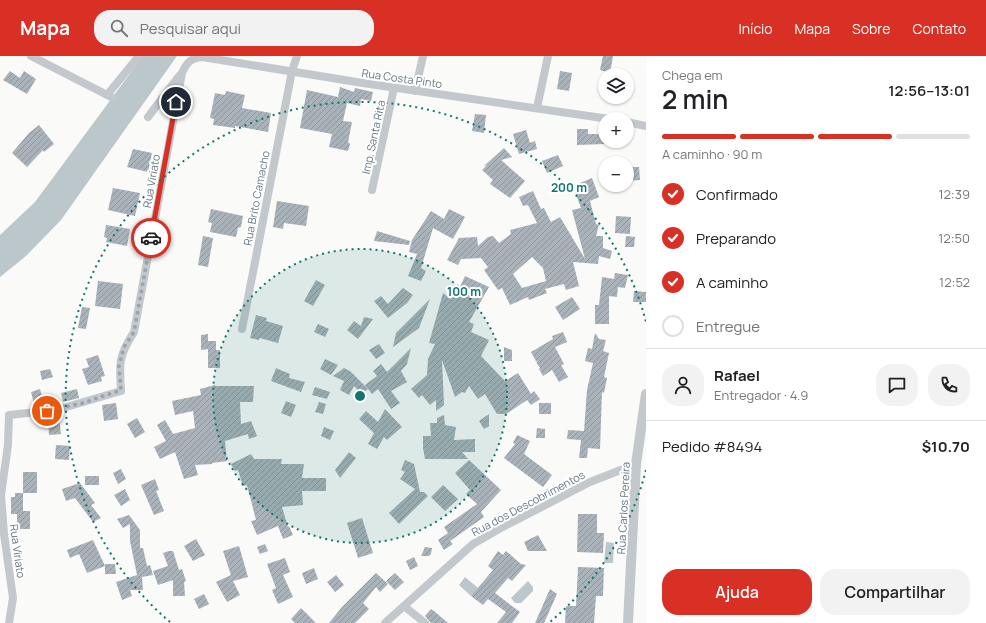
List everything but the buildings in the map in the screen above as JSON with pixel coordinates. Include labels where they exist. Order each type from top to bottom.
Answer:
[{"type":"street","points":[[31,56],[110,96],[139,56]]},
{"type":"street","name":"Rua Brito Camacho","points":[[242,329],[292,71],[297,56]]},
{"type":"street","points":[[415,91],[423,56]]},
{"type":"street","points":[[537,108],[548,56]]},
{"type":"street","name":"Rua Costa Pinto","points":[[193,58],[202,57],[394,88],[598,117]]},
{"type":"street","name":"Rua Viriato","points":[[9,623],[13,598],[4,534],[1,495],[8,445],[9,415],[56,410],[121,390],[119,366],[124,347],[134,332],[182,72],[186,64],[193,58]]},
{"type":"street","points":[[148,117],[182,72]]},
{"type":"street","name":"Imp. Santa Rita","points":[[372,190],[394,88]]},
{"type":"street","points":[[634,123],[646,126]]},
{"type":"street","name":"Rua Carlos Pereira","points":[[628,623],[636,464],[642,446],[646,394]]},
{"type":"street","name":"Rua dos Descobrimentos","points":[[385,623],[473,544],[492,532],[590,482],[636,464]]},
{"type":"street","points":[[404,606],[425,623]]},
{"type":"shaded area","points":[[143,56],[177,56],[61,220],[26,256],[0,277],[0,235],[35,202]]},
{"type":"shaded area","points":[[606,542],[614,543],[613,563],[604,563]]},
{"type":"shaded area","points":[[465,577],[478,588],[471,596],[459,585]]},
{"type":"shaded area","points":[[528,581],[533,587],[533,591],[521,603],[515,603],[511,598]]},
{"type":"way so far","points":[[47,411],[83,403],[121,390],[119,366],[124,347],[134,332],[151,238]]},
{"type":"route","points":[[151,238],[176,102]]}]
